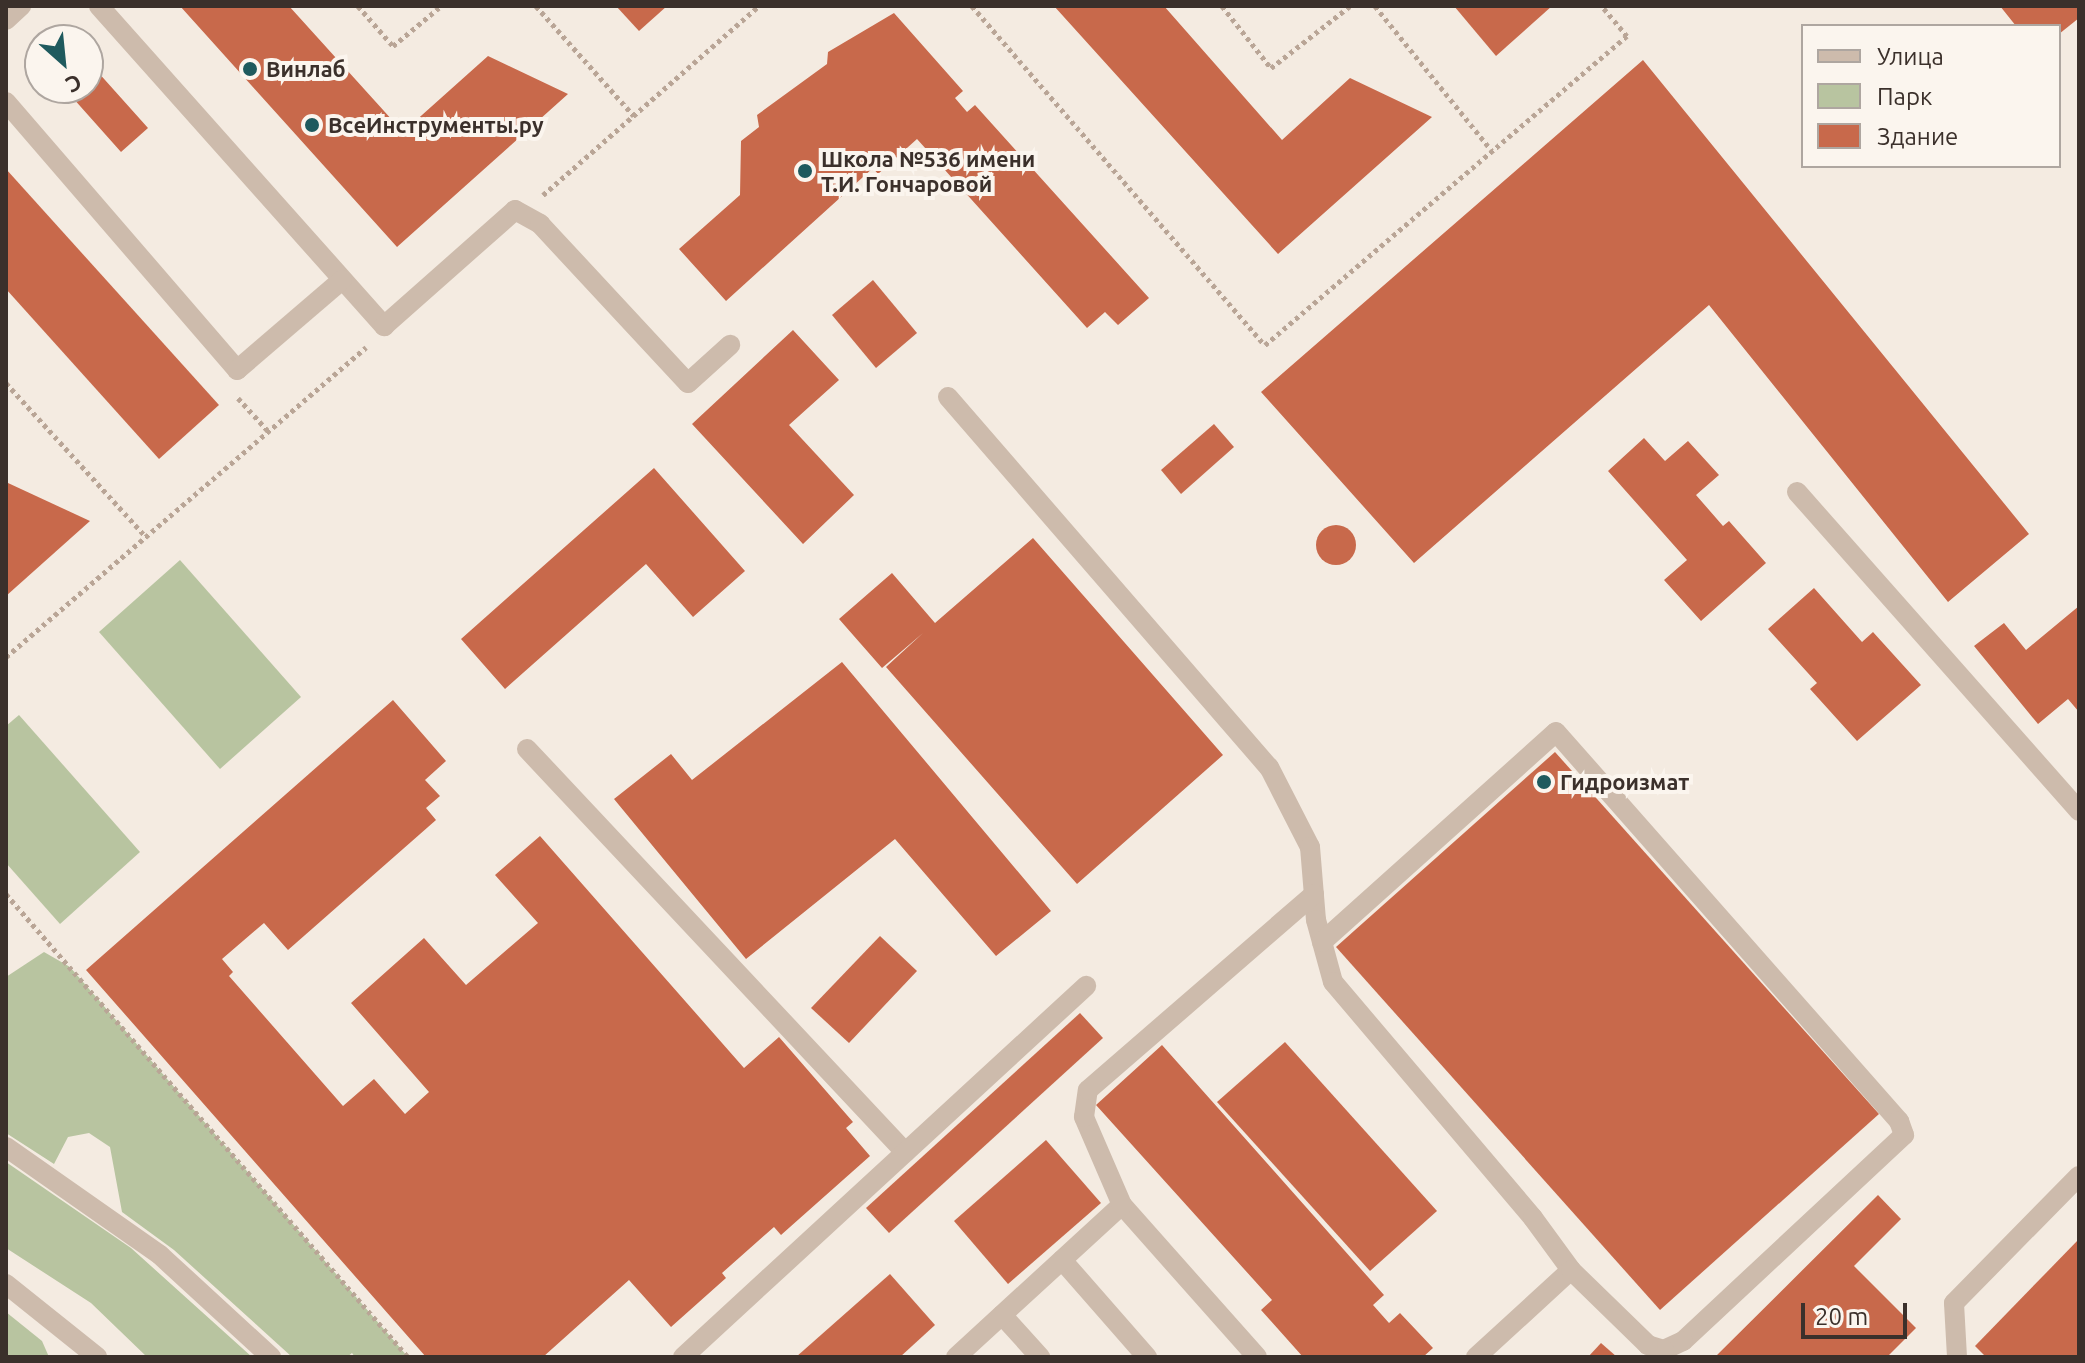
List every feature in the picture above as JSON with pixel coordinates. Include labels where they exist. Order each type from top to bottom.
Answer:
[{"type":"street","points":[[99,6],[384,326],[515,210],[540,224],[688,383],[730,345]]},
{"type":"street","points":[[6,102],[237,370],[342,280]]},
{"type":"street","points":[[948,397],[1269,767],[1310,847],[1322,942],[1333,982],[1533,1218],[1571,1270],[1648,1345],[1664,1350],[1683,1341],[1904,1135],[1899,1121],[1556,732],[1322,942]]},
{"type":"street","points":[[1797,492],[2079,811]]},
{"type":"street","points":[[527,749],[905,1152]]},
{"type":"street","points":[[1257,1357],[1122,1205],[1084,1117],[1088,1090],[1314,894]]},
{"type":"street","points":[[683,1357],[1086,986]]},
{"type":"street","points":[[6,1147],[160,1255],[271,1357]]},
{"type":"street","points":[[1957,1357],[1954,1303],[2079,1176]]},
{"type":"street","points":[[956,1357],[1122,1205]]},
{"type":"street","points":[[1062,1260],[1147,1357]]},
{"type":"street","points":[[1476,1357],[1571,1270]]},
{"type":"street","points":[[6,1284],[94,1356]]},
{"type":"street","points":[[1002,1315],[1040,1357]]},
{"type":"path","points":[[358,6],[393,46],[441,6]]},
{"type":"path","points":[[536,6],[634,116]]},
{"type":"path","points":[[522,214],[759,6]]},
{"type":"path","points":[[972,6],[1265,345],[1627,36],[1602,6]]},
{"type":"path","points":[[1222,6],[1271,68],[1350,6]]},
{"type":"path","points":[[1375,6],[1492,151]]},
{"type":"path","points":[[533,188],[547,192]]},
{"type":"path","points":[[6,657],[373,340],[384,326]]},
{"type":"path","points":[[7,386],[146,537]]},
{"type":"path","points":[[6,894],[408,1357]]},
{"type":"green space","points":[[180,560],[301,697],[220,769],[99,632]]},
{"type":"green space","points":[[19,715],[140,852],[60,924],[6,863],[6,726]]},
{"type":"green space","points":[[44,952],[70,967],[408,1357],[355,1357],[352,1353],[347,1357],[292,1357],[174,1250],[122,1212],[110,1147],[89,1133],[68,1137],[54,1164],[6,1133],[6,977]]},
{"type":"green space","points":[[6,1162],[131,1248],[252,1357],[147,1357],[91,1303],[6,1248]]},
{"type":"green space","points":[[6,1312],[42,1341],[49,1357],[6,1357]]},
{"type":"building","points":[[180,6],[289,6],[403,132],[488,56],[568,94],[397,247]]},
{"type":"building","points":[[616,6],[667,6],[639,31]]},
{"type":"building","points":[[1054,6],[1164,6],[1282,140],[1350,78],[1432,117],[1278,254]]},
{"type":"building","points":[[1454,6],[1552,6],[1496,56]]},
{"type":"building","points":[[2000,6],[2079,6],[2079,18],[2061,32],[2061,24],[2014,24]]},
{"type":"building","name":"Школа №536 имени Т.И. Гончаровой","points":[[894,13],[963,91],[955,98],[967,112],[975,105],[1149,298],[1118,325],[1105,312],[1087,328],[917,139],[878,174],[873,168],[726,301],[679,249],[740,195],[741,141],[759,127],[757,115],[827,64],[828,52]]},
{"type":"building","points":[[1643,60],[2029,534],[1948,602],[1709,305],[1414,563],[1261,392]]},
{"type":"building","points":[[104,79],[148,128],[121,152],[78,104],[104,104]]},
{"type":"building","points":[[6,169],[219,405],[159,459],[6,289]]},
{"type":"building","points":[[873,280],[917,333],[876,368],[832,315]]},
{"type":"building","points":[[793,330],[839,380],[789,425],[854,495],[803,544],[692,424]]},
{"type":"building","points":[[1214,424],[1234,447],[1181,494],[1161,470]]},
{"type":"building","points":[[1644,438],[1665,461],[1688,441],[1719,475],[1696,495],[1723,526],[1729,521],[1766,563],[1701,621],[1664,580],[1687,560],[1608,471]]},
{"type":"building","points":[[654,468],[745,571],[693,617],[646,564],[505,689],[461,639]]},
{"type":"building","points":[[8,483],[90,521],[6,596],[6,485]]},
{"type":"building","points":[[1336,525],[1350,531],[1356,545],[1350,559],[1336,565],[1322,559],[1316,545],[1322,531]]},
{"type":"building","points":[[1033,538],[1223,755],[1077,884],[886,667],[923,633],[882,668],[839,619],[892,573],[935,623]]},
{"type":"building","points":[[1814,588],[1862,642],[1873,632],[1921,685],[1857,741],[1810,689],[1817,683],[1768,629]]},
{"type":"building","points":[[2079,606],[2079,712],[2068,699],[2038,724],[1974,646],[2004,623],[2026,650]]},
{"type":"building","points":[[842,662],[1051,911],[996,956],[895,839],[746,959],[614,799],[671,754],[692,780]]},
{"type":"building","points":[[393,700],[446,761],[425,780],[440,796],[426,808],[436,820],[288,950],[264,923],[222,959],[233,972],[229,976],[343,1106],[374,1079],[405,1114],[429,1092],[351,1003],[424,938],[466,985],[538,923],[495,875],[540,836],[744,1068],[779,1037],[853,1122],[846,1128],[870,1156],[781,1235],[774,1227],[722,1273],[726,1278],[671,1327],[629,1280],[543,1357],[426,1357],[86,970]]},
{"type":"building","points":[[1555,752],[1879,1114],[1660,1310],[1336,947]]},
{"type":"building","points":[[880,936],[917,971],[849,1043],[811,1008]]},
{"type":"building","points":[[1080,1013],[1103,1038],[889,1233],[866,1208]]},
{"type":"building","points":[[1285,1042],[1437,1211],[1370,1271],[1217,1102]]},
{"type":"building","points":[[1162,1045],[1384,1295],[1373,1305],[1389,1323],[1400,1313],[1433,1348],[1423,1357],[1303,1357],[1261,1310],[1272,1300],[1096,1105]]},
{"type":"building","points":[[1046,1140],[1101,1203],[1008,1284],[954,1221]]},
{"type":"building","points":[[1878,1195],[1901,1219],[1854,1266],[1916,1328],[1887,1357],[1715,1357]]},
{"type":"building","points":[[2079,1239],[2079,1357],[1986,1357],[1975,1346]]},
{"type":"building","points":[[890,1274],[935,1325],[900,1357],[796,1357]]},
{"type":"building","points":[[1601,1343],[1617,1357],[1588,1357]]},
{"type":"place","name":"Винлаб","points":[[250,69]]},
{"type":"place","name":"ВсеИнструменты.ру","points":[[312,125]]},
{"type":"place","name":"Школа №536 имени Т.И. Гончаровой","points":[[805,171]]},
{"type":"place","name":"Гидроизмат","points":[[1544,782]]}]
